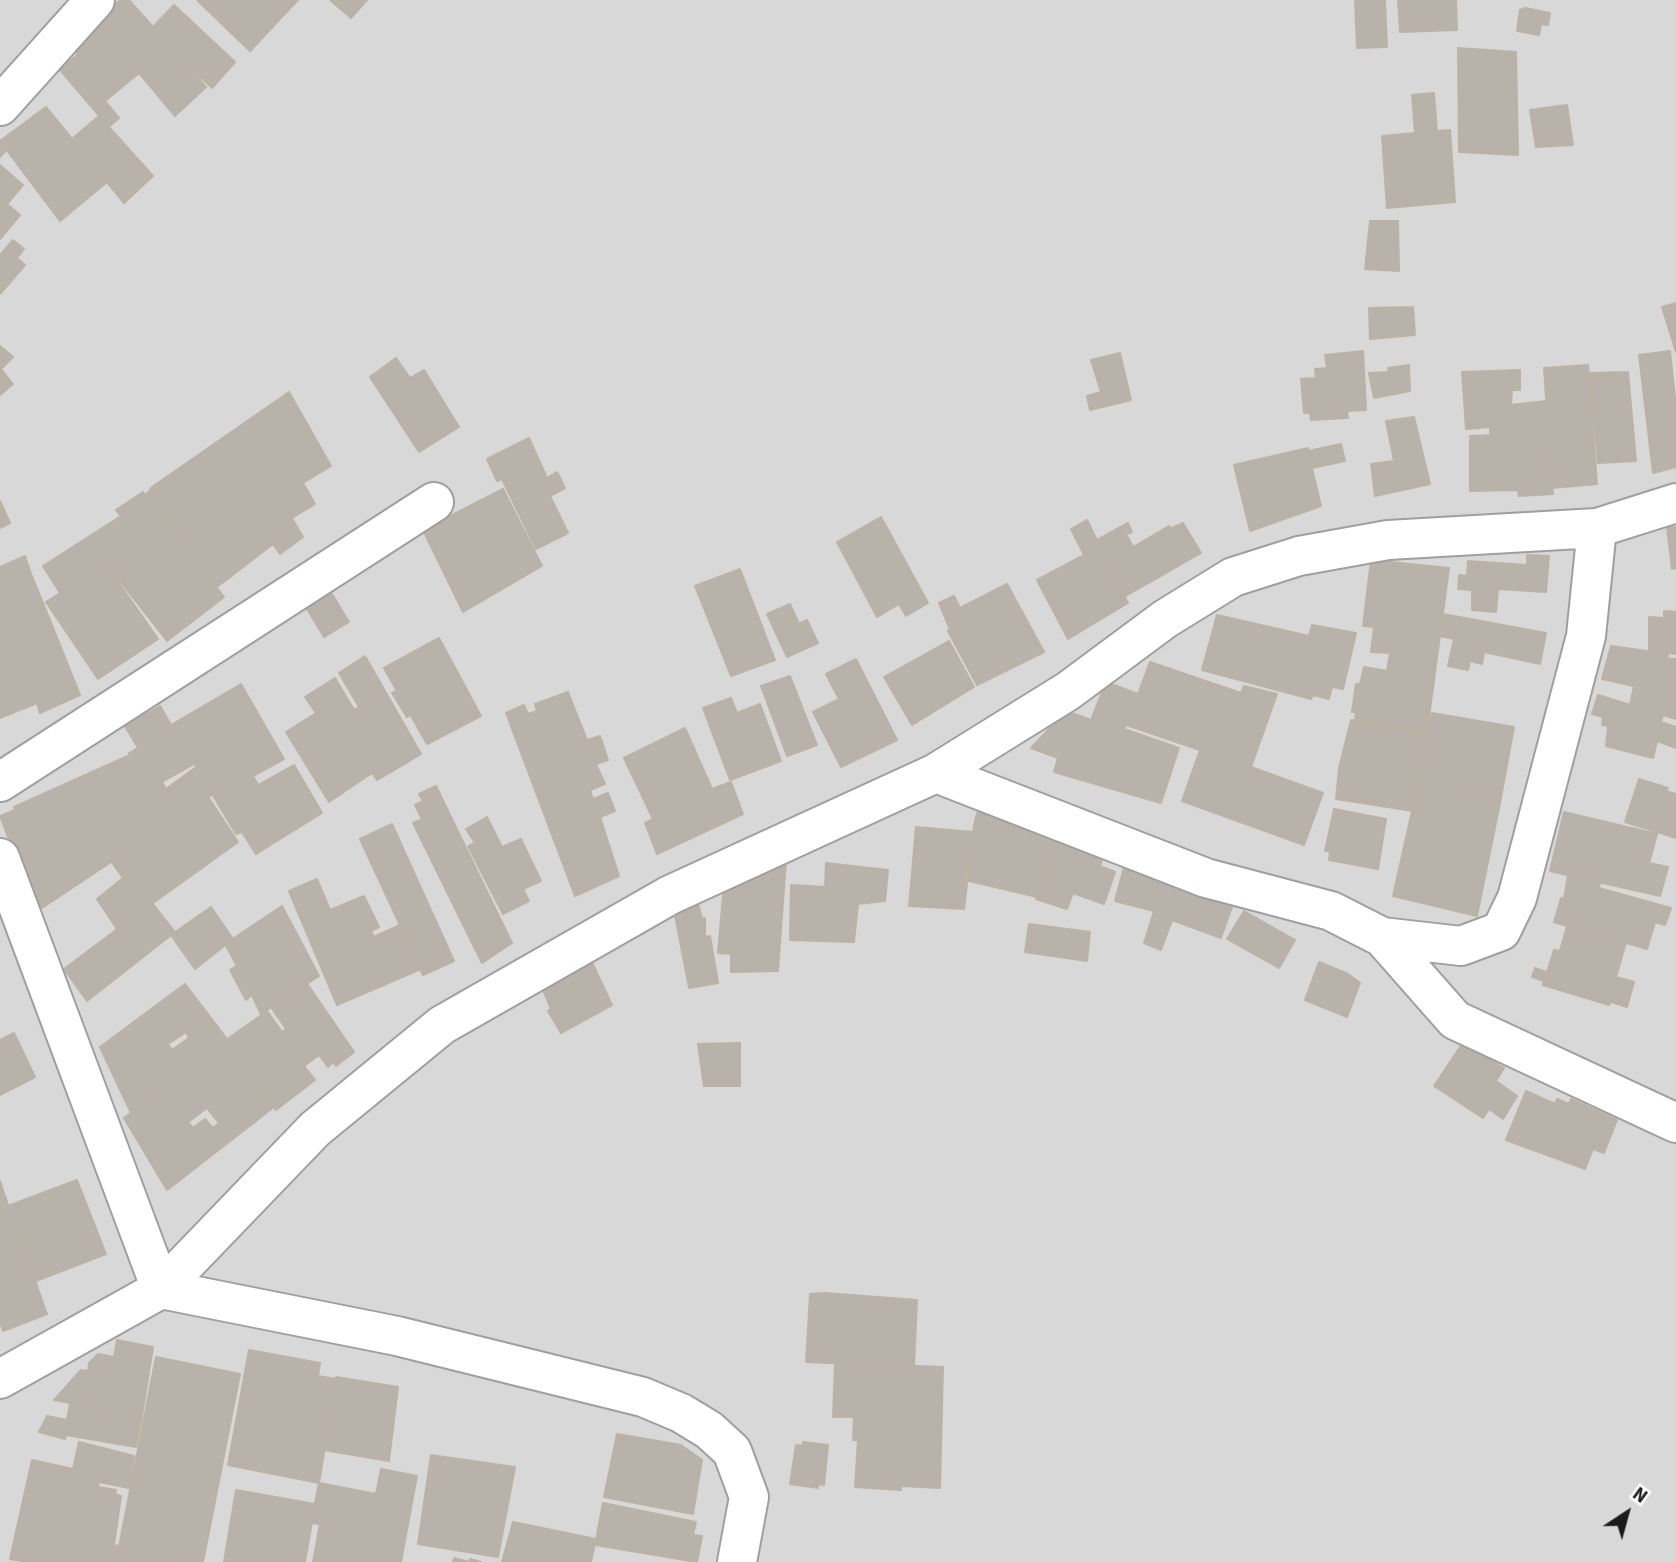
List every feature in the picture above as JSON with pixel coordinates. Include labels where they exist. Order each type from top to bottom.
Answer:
[{"type":"street","points":[[0,106],[95,0]]},
{"type":"street","points":[[0,782],[434,502]]},
{"type":"street","points":[[2,1387],[161,1289],[315,1129],[442,1025],[670,895],[936,773],[1068,691],[1166,619],[1233,577],[1299,556],[1388,540],[1597,528],[1676,503]]},
{"type":"street","points":[[936,773],[1206,878],[1331,911],[1382,937],[1461,946],[1501,931],[1517,898],[1586,636],[1597,528]]},
{"type":"street","points":[[0,858],[161,1289]]},
{"type":"street","points":[[1382,937],[1455,1020],[1662,1119],[1676,1123]]},
{"type":"street","points":[[161,1289],[397,1336],[642,1397],[681,1413],[709,1430],[733,1451],[749,1497],[737,1562]]},
{"type":"shaded area","points":[[0,0],[1676,0],[1676,1562],[0,1562]]},
{"type":"building","points":[[120,0],[129,0],[153,27],[174,5],[235,62],[212,88],[181,59],[206,87],[175,116],[97,22]]},
{"type":"building","points":[[197,0],[298,0],[250,51]]},
{"type":"building","points":[[330,0],[367,0],[351,18]]},
{"type":"building","points":[[1355,0],[1385,0],[1387,47],[1357,48]]},
{"type":"building","points":[[1398,0],[1456,0],[1457,30],[1400,32]]},
{"type":"building","points":[[1525,8],[1550,13],[1548,25],[1541,24],[1539,35],[1517,31],[1520,10]]},
{"type":"building","points":[[97,22],[139,73],[105,101],[119,118],[109,127],[60,70],[78,54],[71,46]]},
{"type":"building","points":[[1458,48],[1516,52],[1518,155],[1459,152]]},
{"type":"building","points":[[1434,93],[1437,131],[1450,130],[1455,202],[1387,208],[1382,136],[1415,133],[1412,95]]},
{"type":"building","points":[[1567,105],[1573,145],[1536,147],[1530,110]]},
{"type":"building","points":[[46,107],[107,182],[60,221],[0,141]]},
{"type":"building","points":[[99,116],[153,176],[124,203],[72,139]]},
{"type":"building","points":[[0,141],[7,149],[0,157]]},
{"type":"building","points":[[0,165],[23,185],[7,204],[20,215],[0,239]]},
{"type":"building","points":[[1370,221],[1398,221],[1399,271],[1365,269]]},
{"type":"building","points":[[13,240],[24,249],[17,258],[25,265],[0,294],[0,255]]},
{"type":"building","points":[[1676,303],[1676,352],[1662,307]]},
{"type":"building","points":[[1413,307],[1415,335],[1370,339],[1369,308]]},
{"type":"building","points":[[0,346],[13,357],[0,370]]},
{"type":"building","points":[[1363,351],[1366,410],[1347,411],[1348,418],[1311,420],[1310,413],[1304,413],[1301,379],[1316,378],[1315,369],[1327,368],[1325,355]]},
{"type":"building","points":[[1670,351],[1676,407],[1676,467],[1653,473],[1639,355]]},
{"type":"building","points":[[1120,353],[1131,400],[1090,410],[1087,396],[1101,392],[1091,360]]},
{"type":"building","points":[[396,358],[410,378],[424,370],[459,427],[419,452],[370,377]]},
{"type":"building","points":[[1409,365],[1410,391],[1374,398],[1369,373],[1389,372],[1388,368]]},
{"type":"building","points":[[1588,365],[1597,484],[1552,488],[1544,368]]},
{"type":"building","points":[[0,370],[13,384],[0,395]]},
{"type":"building","points":[[1520,370],[1520,390],[1512,390],[1511,405],[1546,401],[1553,494],[1519,496],[1518,490],[1470,491],[1470,436],[1490,435],[1490,427],[1466,429],[1462,372]]},
{"type":"building","points":[[1628,372],[1636,461],[1598,463],[1590,373]]},
{"type":"building","points":[[289,392],[331,466],[303,483],[315,504],[292,518],[303,537],[280,554],[273,544],[217,587],[146,495],[152,487]]},
{"type":"building","points":[[1414,417],[1430,484],[1375,496],[1371,464],[1394,461],[1386,421]]},
{"type":"building","points":[[529,438],[547,478],[557,472],[565,488],[550,496],[568,533],[536,549],[502,479],[497,481],[487,459]]},
{"type":"building","points":[[1341,444],[1345,461],[1312,468],[1321,506],[1250,531],[1234,465],[1308,448],[1308,451]]},
{"type":"building","points":[[503,489],[542,566],[463,612],[423,530]]},
{"type":"building","points":[[143,492],[224,597],[167,641],[98,553],[158,639],[98,679],[46,602],[60,593],[43,566],[121,516],[116,510]]},
{"type":"building","points":[[0,501],[10,523],[0,528]]},
{"type":"building","points":[[881,517],[928,603],[906,616],[899,604],[877,617],[837,542]]},
{"type":"building","points":[[1087,520],[1128,603],[1068,639],[1037,580],[1084,555],[1071,529]]},
{"type":"building","points":[[1128,523],[1132,532],[1126,534],[1133,547],[1169,526],[1170,529],[1183,523],[1201,553],[1124,597],[1097,540]]},
{"type":"building","points":[[1676,527],[1676,568],[1672,569],[1667,528]]},
{"type":"building","points":[[1527,555],[1549,556],[1546,592],[1498,589],[1496,612],[1472,610],[1472,590],[1458,589],[1459,575],[1467,576],[1468,561],[1527,565]]},
{"type":"building","points":[[25,556],[31,574],[0,587],[0,567]]},
{"type":"building","points":[[1371,560],[1449,568],[1427,732],[1355,719],[1356,712],[1352,712],[1356,684],[1360,684],[1364,667],[1387,671],[1390,653],[1371,652],[1374,627],[1363,626]]},
{"type":"building","points":[[740,569],[775,660],[731,676],[695,586]]},
{"type":"building","points":[[31,574],[54,630],[0,652],[0,587]]},
{"type":"building","points":[[1007,584],[1044,652],[977,685],[948,631],[950,630],[939,603],[954,596],[960,608]]},
{"type":"building","points":[[328,593],[329,596],[332,594],[349,622],[324,637],[306,607]]},
{"type":"building","points":[[790,604],[799,624],[807,620],[818,643],[787,657],[767,614]]},
{"type":"building","points":[[1664,611],[1676,612],[1676,654],[1649,651],[1649,617],[1664,618]]},
{"type":"building","points":[[1443,614],[1546,633],[1540,664],[1484,652],[1482,664],[1470,661],[1468,670],[1448,666],[1454,639],[1440,636]]},
{"type":"building","points":[[1217,615],[1309,636],[1312,625],[1356,633],[1343,689],[1332,687],[1329,699],[1313,695],[1311,699],[1202,670]]},
{"type":"building","points":[[54,630],[80,695],[40,713],[37,703],[0,718],[0,652]]},
{"type":"building","points":[[439,638],[481,716],[427,744],[410,714],[407,717],[392,693],[397,691],[384,668]]},
{"type":"building","points":[[949,641],[974,687],[912,725],[884,677]]},
{"type":"building","points":[[1611,646],[1668,654],[1667,658],[1676,659],[1676,719],[1630,705],[1634,686],[1602,679]]},
{"type":"building","points":[[365,656],[421,754],[391,772],[354,710],[359,707],[339,673]]},
{"type":"building","points":[[856,659],[897,740],[841,767],[813,712],[839,699],[826,674]]},
{"type":"building","points":[[1150,662],[1241,693],[1244,686],[1277,694],[1251,767],[1323,793],[1304,845],[1182,801],[1200,750],[1126,725],[1124,729],[1179,748],[1161,803],[1054,772],[1058,758],[1031,748],[1066,711],[1091,720],[1106,682],[1138,694]]},
{"type":"building","points":[[790,676],[817,745],[787,756],[761,686]]},
{"type":"building","points":[[335,678],[391,772],[377,780],[372,773],[329,802],[286,732],[316,713],[305,697]]},
{"type":"building","points":[[241,684],[284,759],[253,776],[258,785],[294,765],[322,813],[256,854],[242,832],[236,834],[171,725]]},
{"type":"building","points":[[568,692],[587,740],[600,736],[608,760],[596,764],[605,784],[590,790],[593,799],[608,793],[615,811],[600,817],[619,876],[575,896],[506,713],[524,705],[528,714],[537,711],[535,704]]},
{"type":"building","points":[[1598,695],[1663,715],[1661,722],[1676,727],[1676,748],[1657,741],[1653,758],[1606,746],[1608,726],[1602,725],[1603,717],[1592,714]]},
{"type":"building","points":[[731,698],[737,713],[760,704],[781,761],[730,780],[703,708]]},
{"type":"building","points":[[160,706],[194,764],[162,782],[166,789],[196,767],[213,794],[42,908],[35,892],[30,894],[0,816],[15,810],[14,807],[130,755],[129,753],[138,748],[125,726]]},
{"type":"building","points":[[1432,713],[1514,727],[1500,803],[1418,784]]},
{"type":"building","points":[[1351,720],[1427,734],[1413,811],[1336,799],[1339,768]]},
{"type":"building","points":[[685,728],[712,789],[731,782],[743,814],[657,854],[645,823],[653,819],[624,758]]},
{"type":"building","points":[[1639,779],[1668,788],[1666,791],[1676,794],[1676,838],[1625,822]]},
{"type":"building","points":[[1418,784],[1500,803],[1477,916],[1393,896]]},
{"type":"building","points":[[436,786],[512,943],[482,963],[413,823],[422,819],[415,805],[423,801],[419,794]]},
{"type":"building","points":[[983,796],[1061,823],[1037,897],[965,880],[975,820]]},
{"type":"building","points":[[208,797],[238,842],[117,929],[97,899],[123,878],[111,861]]},
{"type":"building","points":[[1334,809],[1386,819],[1378,869],[1329,860],[1330,851],[1325,851]]},
{"type":"building","points":[[1564,812],[1657,834],[1649,863],[1668,867],[1660,896],[1550,871]]},
{"type":"building","points":[[487,817],[502,847],[521,839],[541,881],[523,889],[529,901],[503,914],[468,846],[475,843],[466,829]]},
{"type":"building","points":[[1061,823],[1109,840],[1100,866],[1115,872],[1104,904],[1073,893],[1067,909],[1036,899]]},
{"type":"building","points":[[392,824],[454,961],[423,975],[360,839]]},
{"type":"building","points":[[916,827],[973,832],[964,909],[909,906]]},
{"type":"building","points":[[787,847],[778,971],[731,972],[731,954],[718,953],[724,884]]},
{"type":"building","points":[[1129,849],[1238,890],[1221,938],[1172,920],[1161,950],[1144,943],[1154,911],[1115,901]]},
{"type":"building","points":[[826,863],[888,870],[885,901],[858,904],[854,942],[790,940],[791,885],[825,887]]},
{"type":"building","points":[[1568,875],[1600,882],[1599,888],[1671,908],[1665,925],[1655,922],[1647,949],[1554,922],[1561,898],[1564,899]]},
{"type":"building","points":[[317,879],[330,910],[364,896],[379,927],[371,931],[374,937],[400,925],[421,969],[337,1005],[289,891]]},
{"type":"building","points":[[697,899],[702,919],[705,918],[705,937],[710,936],[718,983],[689,988],[674,910]]},
{"type":"building","points":[[152,903],[175,932],[87,1001],[64,969]]},
{"type":"building","points":[[282,906],[319,976],[261,1014],[252,995],[246,1000],[230,970],[237,966],[225,944]]},
{"type":"building","points":[[211,907],[233,939],[195,969],[171,935]]},
{"type":"building","points":[[1244,911],[1295,940],[1279,968],[1227,939]]},
{"type":"building","points":[[1029,924],[1090,932],[1087,961],[1025,952]]},
{"type":"building","points":[[1567,926],[1626,943],[1616,977],[1634,982],[1627,1007],[1611,1002],[1609,1005],[1543,985],[1544,981],[1532,977],[1535,968],[1547,972],[1554,950],[1560,951]]},
{"type":"building","points":[[589,956],[612,1005],[561,1033],[548,1011],[551,1009],[541,985]]},
{"type":"building","points":[[1319,962],[1348,974],[1360,983],[1347,1017],[1305,1000]]},
{"type":"building","points":[[306,982],[354,1052],[336,1066],[333,1062],[328,1067],[319,1055],[304,1066],[315,1080],[276,1110],[226,1040],[267,1011],[282,1032],[286,1029],[271,1007]]},
{"type":"building","points":[[185,984],[227,1039],[131,1113],[100,1047]],"holes":[[[186,1032],[189,1038],[172,1050],[168,1044]]]},
{"type":"building","points":[[14,1033],[35,1077],[0,1095],[0,1040]]},
{"type":"building","points":[[226,1040],[274,1107],[167,1190],[124,1118]],"holes":[[[207,1108],[219,1123],[213,1128],[205,1119],[193,1128],[188,1122]]]},
{"type":"building","points":[[740,1043],[740,1086],[704,1086],[698,1044]]},
{"type":"building","points":[[1462,1044],[1504,1068],[1496,1081],[1517,1096],[1503,1119],[1489,1109],[1483,1118],[1434,1086]]},
{"type":"building","points":[[1526,1091],[1555,1104],[1557,1099],[1569,1104],[1571,1099],[1617,1120],[1604,1153],[1593,1149],[1585,1169],[1506,1140]]},
{"type":"building","points":[[77,1180],[106,1254],[36,1281],[8,1206]]},
{"type":"building","points":[[0,1181],[9,1208],[0,1211]]},
{"type":"building","points":[[9,1208],[47,1314],[3,1331],[0,1322],[0,1211]]},
{"type":"building","points":[[810,1294],[917,1300],[914,1367],[806,1362]]},
{"type":"building","points":[[117,1340],[153,1347],[142,1416],[54,1400],[81,1370],[88,1371],[89,1363],[98,1354],[114,1357]]},
{"type":"building","points":[[249,1350],[320,1363],[318,1376],[336,1379],[319,1483],[228,1465]]},
{"type":"building","points":[[156,1357],[240,1374],[203,1562],[116,1562]]},
{"type":"building","points":[[835,1363],[943,1367],[940,1488],[901,1486],[901,1490],[855,1487],[858,1440],[853,1440],[854,1417],[833,1417]]},
{"type":"building","points":[[336,1377],[398,1387],[389,1461],[324,1450]]},
{"type":"building","points":[[70,1403],[142,1416],[136,1447],[66,1435],[65,1439],[39,1432],[47,1416],[67,1420]]},
{"type":"building","points":[[617,1434],[681,1445],[702,1460],[693,1514],[604,1497]]},
{"type":"building","points":[[79,1442],[134,1456],[129,1488],[99,1482],[98,1487],[116,1490],[115,1494],[121,1496],[114,1545],[118,1546],[115,1562],[28,1562],[10,1559],[32,1460],[73,1469]]},
{"type":"building","points":[[803,1442],[828,1445],[824,1485],[818,1484],[818,1488],[790,1484],[796,1445],[802,1446]]},
{"type":"building","points":[[431,1455],[515,1467],[498,1557],[418,1544]]},
{"type":"building","points":[[381,1469],[417,1476],[401,1562],[313,1562],[320,1524],[311,1523],[319,1483],[376,1494]]},
{"type":"building","points":[[236,1490],[315,1504],[305,1562],[224,1562]]},
{"type":"building","points":[[603,1503],[696,1522],[693,1535],[702,1536],[697,1562],[595,1545]]},
{"type":"building","points":[[513,1522],[596,1539],[591,1562],[502,1562]]},
{"type":"building","points":[[454,1558],[469,1562],[453,1562]]}]
